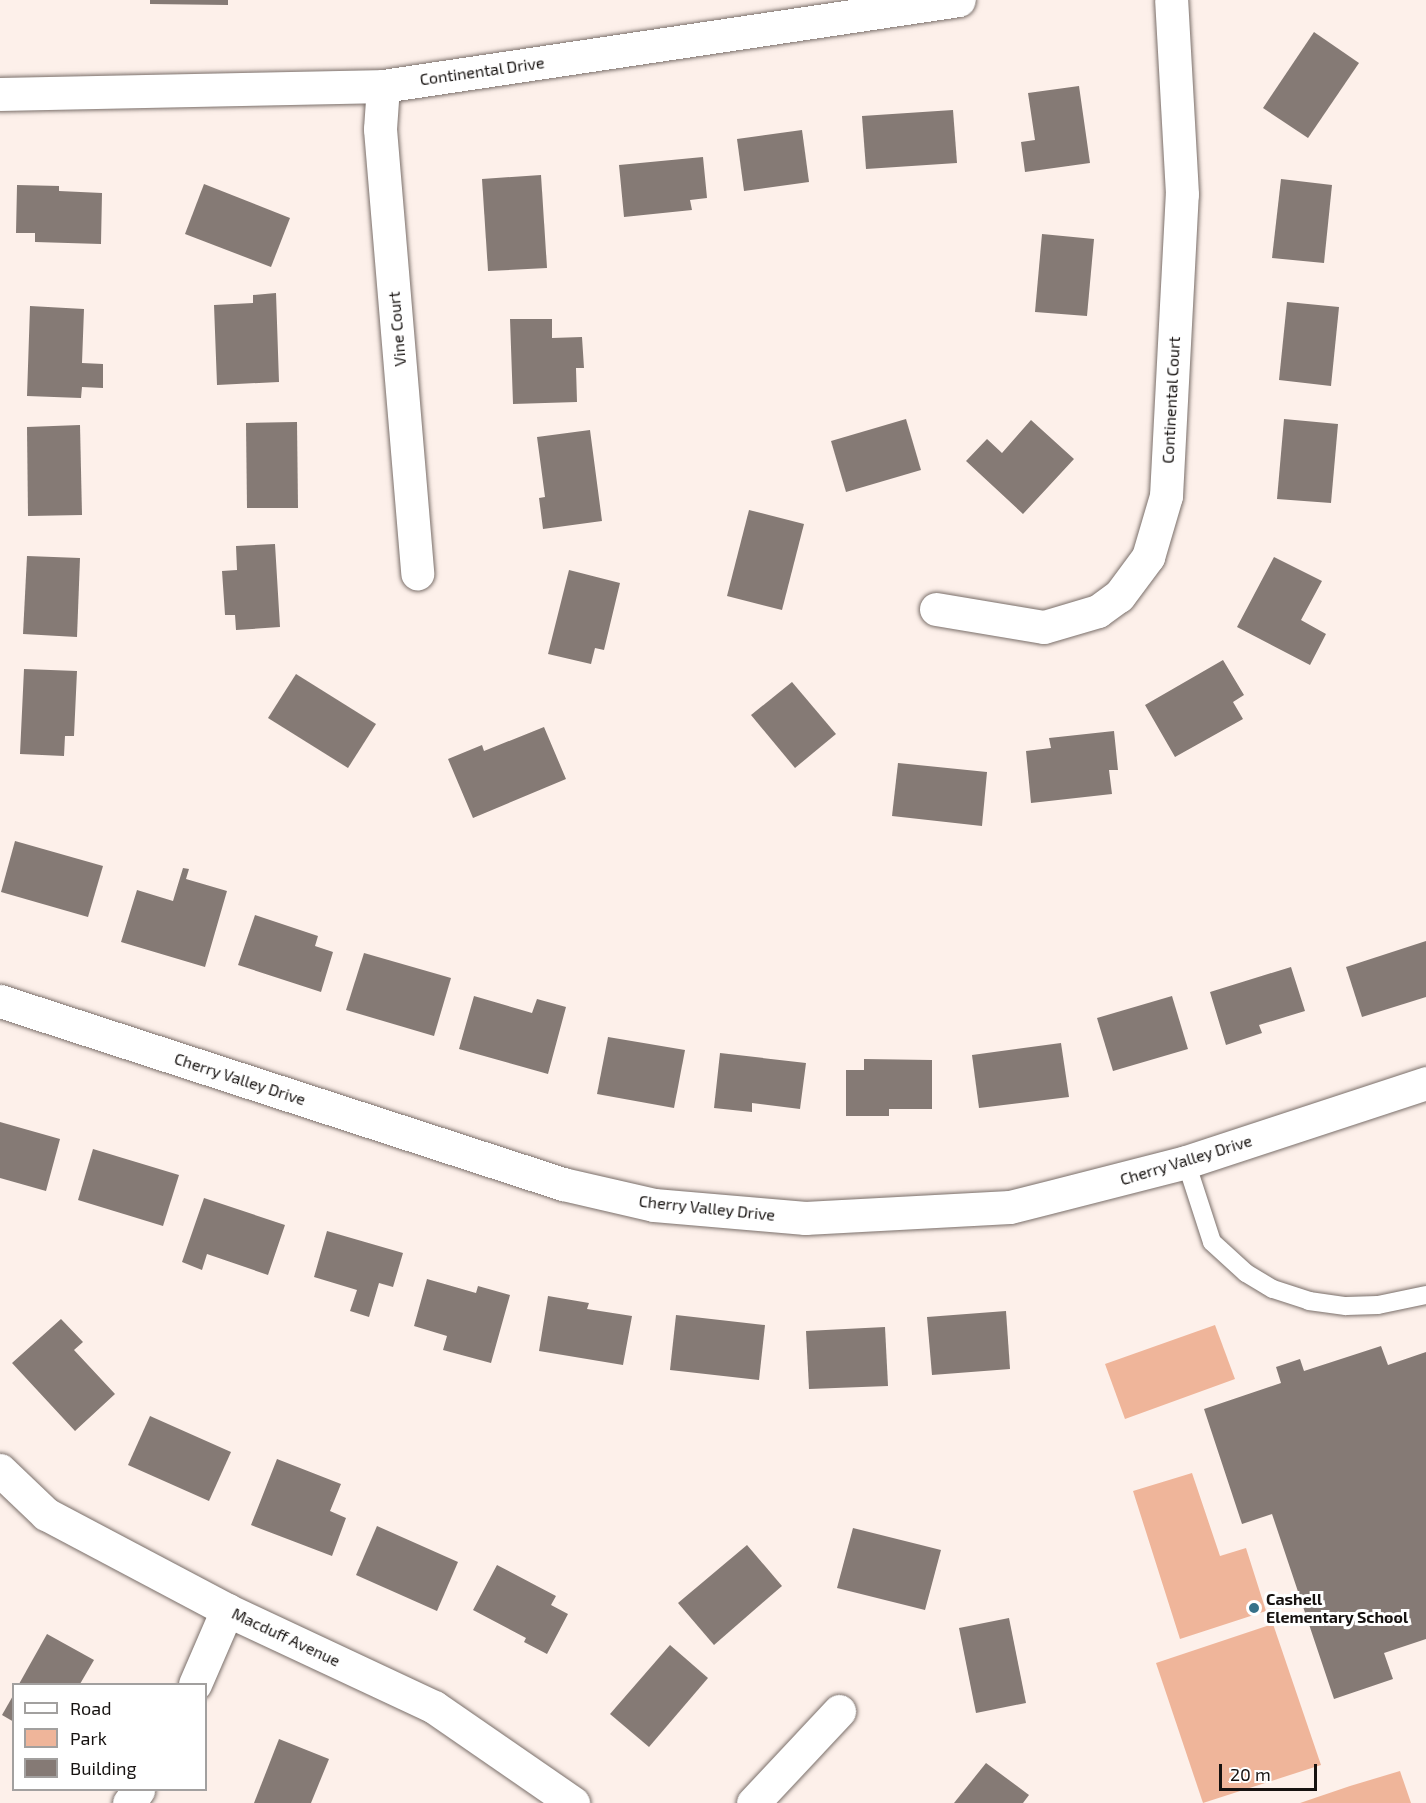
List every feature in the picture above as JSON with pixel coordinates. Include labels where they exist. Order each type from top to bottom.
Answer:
[{"type":"street","name":"Continental Drive","points":[[0,94],[383,86],[959,0]]},
{"type":"street","name":"Continental Court","points":[[936,609],[1044,627],[1098,611],[1119,596],[1148,557],[1166,496],[1182,194],[1171,0]]},
{"type":"street","name":"Vine Court","points":[[383,86],[380,129],[417,573]]},
{"type":"street","name":"Cherry Valley Drive","points":[[0,1001],[563,1184],[654,1205],[805,1218],[1010,1207],[1186,1162],[1426,1083]]},
{"type":"street","name":"Macduff Avenue","points":[[0,1470],[46,1514],[227,1610],[434,1707],[573,1803]]},
{"type":"street","points":[[195,1683],[227,1610]]},
{"type":"street","points":[[753,1803],[839,1711]]},
{"type":"lane","points":[[1186,1162],[1212,1242],[1246,1273],[1273,1289],[1309,1300],[1346,1306],[1378,1305],[1426,1295]]},
{"type":"green space","points":[[1215,1325],[1235,1379],[1125,1419],[1105,1364]]},
{"type":"green space","points":[[1192,1473],[1220,1556],[1246,1548],[1266,1611],[1180,1639],[1133,1491]]},
{"type":"green space","points":[[1273,1624],[1321,1765],[1203,1803],[1156,1663]]},
{"type":"green space","points":[[1400,1771],[1411,1803],[1300,1803],[1350,1786]]},
{"type":"building","points":[[150,0],[228,0],[228,5],[150,4]]},
{"type":"building","points":[[1314,32],[1359,63],[1308,138],[1263,108]]},
{"type":"building","points":[[1079,86],[1090,163],[1025,172],[1021,142],[1035,140],[1028,93]]},
{"type":"building","points":[[953,110],[957,163],[866,169],[862,116]]},
{"type":"building","points":[[802,130],[809,182],[744,191],[737,139]]},
{"type":"building","points":[[703,157],[707,198],[690,200],[692,210],[624,217],[619,165]]},
{"type":"building","points":[[541,175],[547,268],[488,271],[482,179]]},
{"type":"building","points":[[1281,179],[1332,185],[1324,263],[1272,258]]},
{"type":"building","points":[[204,184],[290,218],[271,267],[185,234]]},
{"type":"building","points":[[17,185],[59,186],[59,191],[102,193],[101,244],[35,242],[35,233],[16,233]]},
{"type":"building","points":[[1042,234],[1094,239],[1087,316],[1035,312]]},
{"type":"building","points":[[276,293],[279,382],[217,385],[214,305],[253,303],[253,295]]},
{"type":"building","points":[[1287,302],[1339,307],[1331,386],[1279,380]]},
{"type":"building","points":[[30,306],[84,309],[82,363],[103,364],[103,388],[82,387],[81,398],[27,396]]},
{"type":"building","points":[[510,319],[552,319],[552,338],[582,337],[584,368],[576,368],[577,402],[513,404]]},
{"type":"building","points":[[906,419],[921,470],[846,492],[831,441]]},
{"type":"building","points":[[1284,419],[1338,424],[1331,503],[1277,499]]},
{"type":"building","points":[[1031,420],[1074,459],[1023,514],[966,461],[987,439],[1002,453]]},
{"type":"building","points":[[297,422],[298,508],[247,508],[246,423]]},
{"type":"building","points":[[80,425],[82,515],[28,516],[27,427]]},
{"type":"building","points":[[590,430],[602,521],[543,529],[539,498],[545,497],[537,437]]},
{"type":"building","points":[[749,510],[804,524],[782,610],[727,596]]},
{"type":"building","points":[[275,544],[280,627],[236,630],[235,615],[225,615],[222,571],[237,570],[236,546]]},
{"type":"building","points":[[27,556],[80,558],[77,637],[23,634]]},
{"type":"building","points":[[1274,557],[1322,581],[1301,620],[1326,634],[1310,665],[1237,627]]},
{"type":"building","points":[[569,570],[620,583],[604,650],[595,648],[591,664],[548,654]]},
{"type":"building","points":[[1223,660],[1244,695],[1233,702],[1243,719],[1175,757],[1145,705]]},
{"type":"building","points":[[24,669],[77,671],[74,736],[65,736],[64,756],[20,754]]},
{"type":"building","points":[[296,674],[376,724],[348,768],[268,718]]},
{"type":"building","points":[[792,682],[836,734],[795,768],[751,715]]},
{"type":"building","points":[[544,727],[566,779],[473,818],[448,759],[482,745],[484,751]]},
{"type":"building","points":[[1114,731],[1118,770],[1109,770],[1112,794],[1031,803],[1026,751],[1051,748],[1049,738]]},
{"type":"building","points":[[898,763],[987,772],[982,826],[892,816]]},
{"type":"building","points":[[15,841],[103,866],[88,917],[1,892]]},
{"type":"building","points":[[183,868],[189,869],[186,879],[227,891],[205,967],[121,942],[137,890],[173,901]]},
{"type":"building","points":[[255,915],[318,936],[315,946],[333,952],[321,992],[238,965]]},
{"type":"building","points":[[1426,941],[1426,997],[1362,1017],[1346,967]]},
{"type":"building","points":[[364,953],[451,978],[434,1036],[346,1010]]},
{"type":"building","points":[[1291,967],[1305,1011],[1259,1025],[1262,1033],[1226,1045],[1210,992]]},
{"type":"building","points":[[474,996],[532,1013],[537,999],[566,1007],[548,1074],[459,1049]]},
{"type":"building","points":[[1172,996],[1188,1049],[1113,1071],[1097,1018]]},
{"type":"building","points":[[608,1037],[685,1050],[674,1108],[597,1094]]},
{"type":"building","points":[[1061,1043],[1069,1097],[979,1108],[972,1055]]},
{"type":"building","points":[[720,1053],[806,1063],[800,1109],[752,1103],[752,1112],[714,1108]]},
{"type":"building","points":[[864,1059],[932,1060],[932,1109],[889,1109],[889,1116],[846,1116],[846,1070],[864,1070]]},
{"type":"building","points":[[0,1122],[60,1139],[46,1191],[0,1178]]},
{"type":"building","points":[[93,1149],[179,1175],[163,1226],[78,1200]]},
{"type":"building","points":[[204,1198],[285,1225],[268,1275],[207,1254],[202,1270],[182,1262]]},
{"type":"building","points":[[327,1231],[403,1253],[393,1287],[379,1283],[369,1317],[350,1311],[357,1290],[314,1277]]},
{"type":"building","points":[[427,1279],[476,1293],[478,1286],[510,1295],[491,1363],[443,1350],[447,1336],[414,1326]]},
{"type":"building","points":[[548,1296],[589,1303],[587,1309],[632,1316],[623,1365],[539,1351]]},
{"type":"building","points":[[1006,1311],[1010,1369],[932,1375],[927,1317]]},
{"type":"building","points":[[676,1315],[765,1325],[759,1380],[670,1370]]},
{"type":"building","points":[[61,1319],[83,1342],[74,1350],[115,1394],[75,1431],[12,1363]]},
{"type":"building","points":[[885,1327],[888,1386],[809,1389],[806,1331]]},
{"type":"building","points":[[1381,1346],[1388,1365],[1426,1352],[1426,1639],[1384,1653],[1393,1679],[1334,1699],[1272,1514],[1242,1524],[1204,1409],[1281,1383],[1276,1367],[1300,1359],[1304,1371]]},
{"type":"building","points":[[150,1416],[231,1452],[209,1501],[128,1465]]},
{"type":"building","points":[[277,1459],[341,1484],[330,1511],[346,1518],[332,1556],[251,1525]]},
{"type":"building","points":[[377,1526],[458,1562],[437,1611],[356,1575]]},
{"type":"building","points":[[853,1528],[941,1550],[925,1610],[837,1588]]},
{"type":"building","points":[[747,1545],[782,1586],[714,1645],[678,1603]]},
{"type":"building","points":[[497,1565],[556,1596],[551,1605],[568,1614],[547,1654],[524,1642],[526,1638],[473,1610]]},
{"type":"building","points":[[1009,1618],[1026,1703],[976,1713],[959,1628]]},
{"type":"building","points":[[47,1634],[94,1660],[81,1683],[20,1683]]},
{"type":"building","points":[[670,1645],[708,1678],[649,1747],[610,1714]]},
{"type":"building","points":[[12,1698],[12,1721],[2,1715]]},
{"type":"building","points":[[279,1739],[329,1759],[311,1803],[254,1803]]},
{"type":"building","points":[[986,1763],[1029,1795],[1023,1803],[954,1803]]},
{"type":"place","name":"Cashell Elementary School","points":[[1254,1608]]}]
